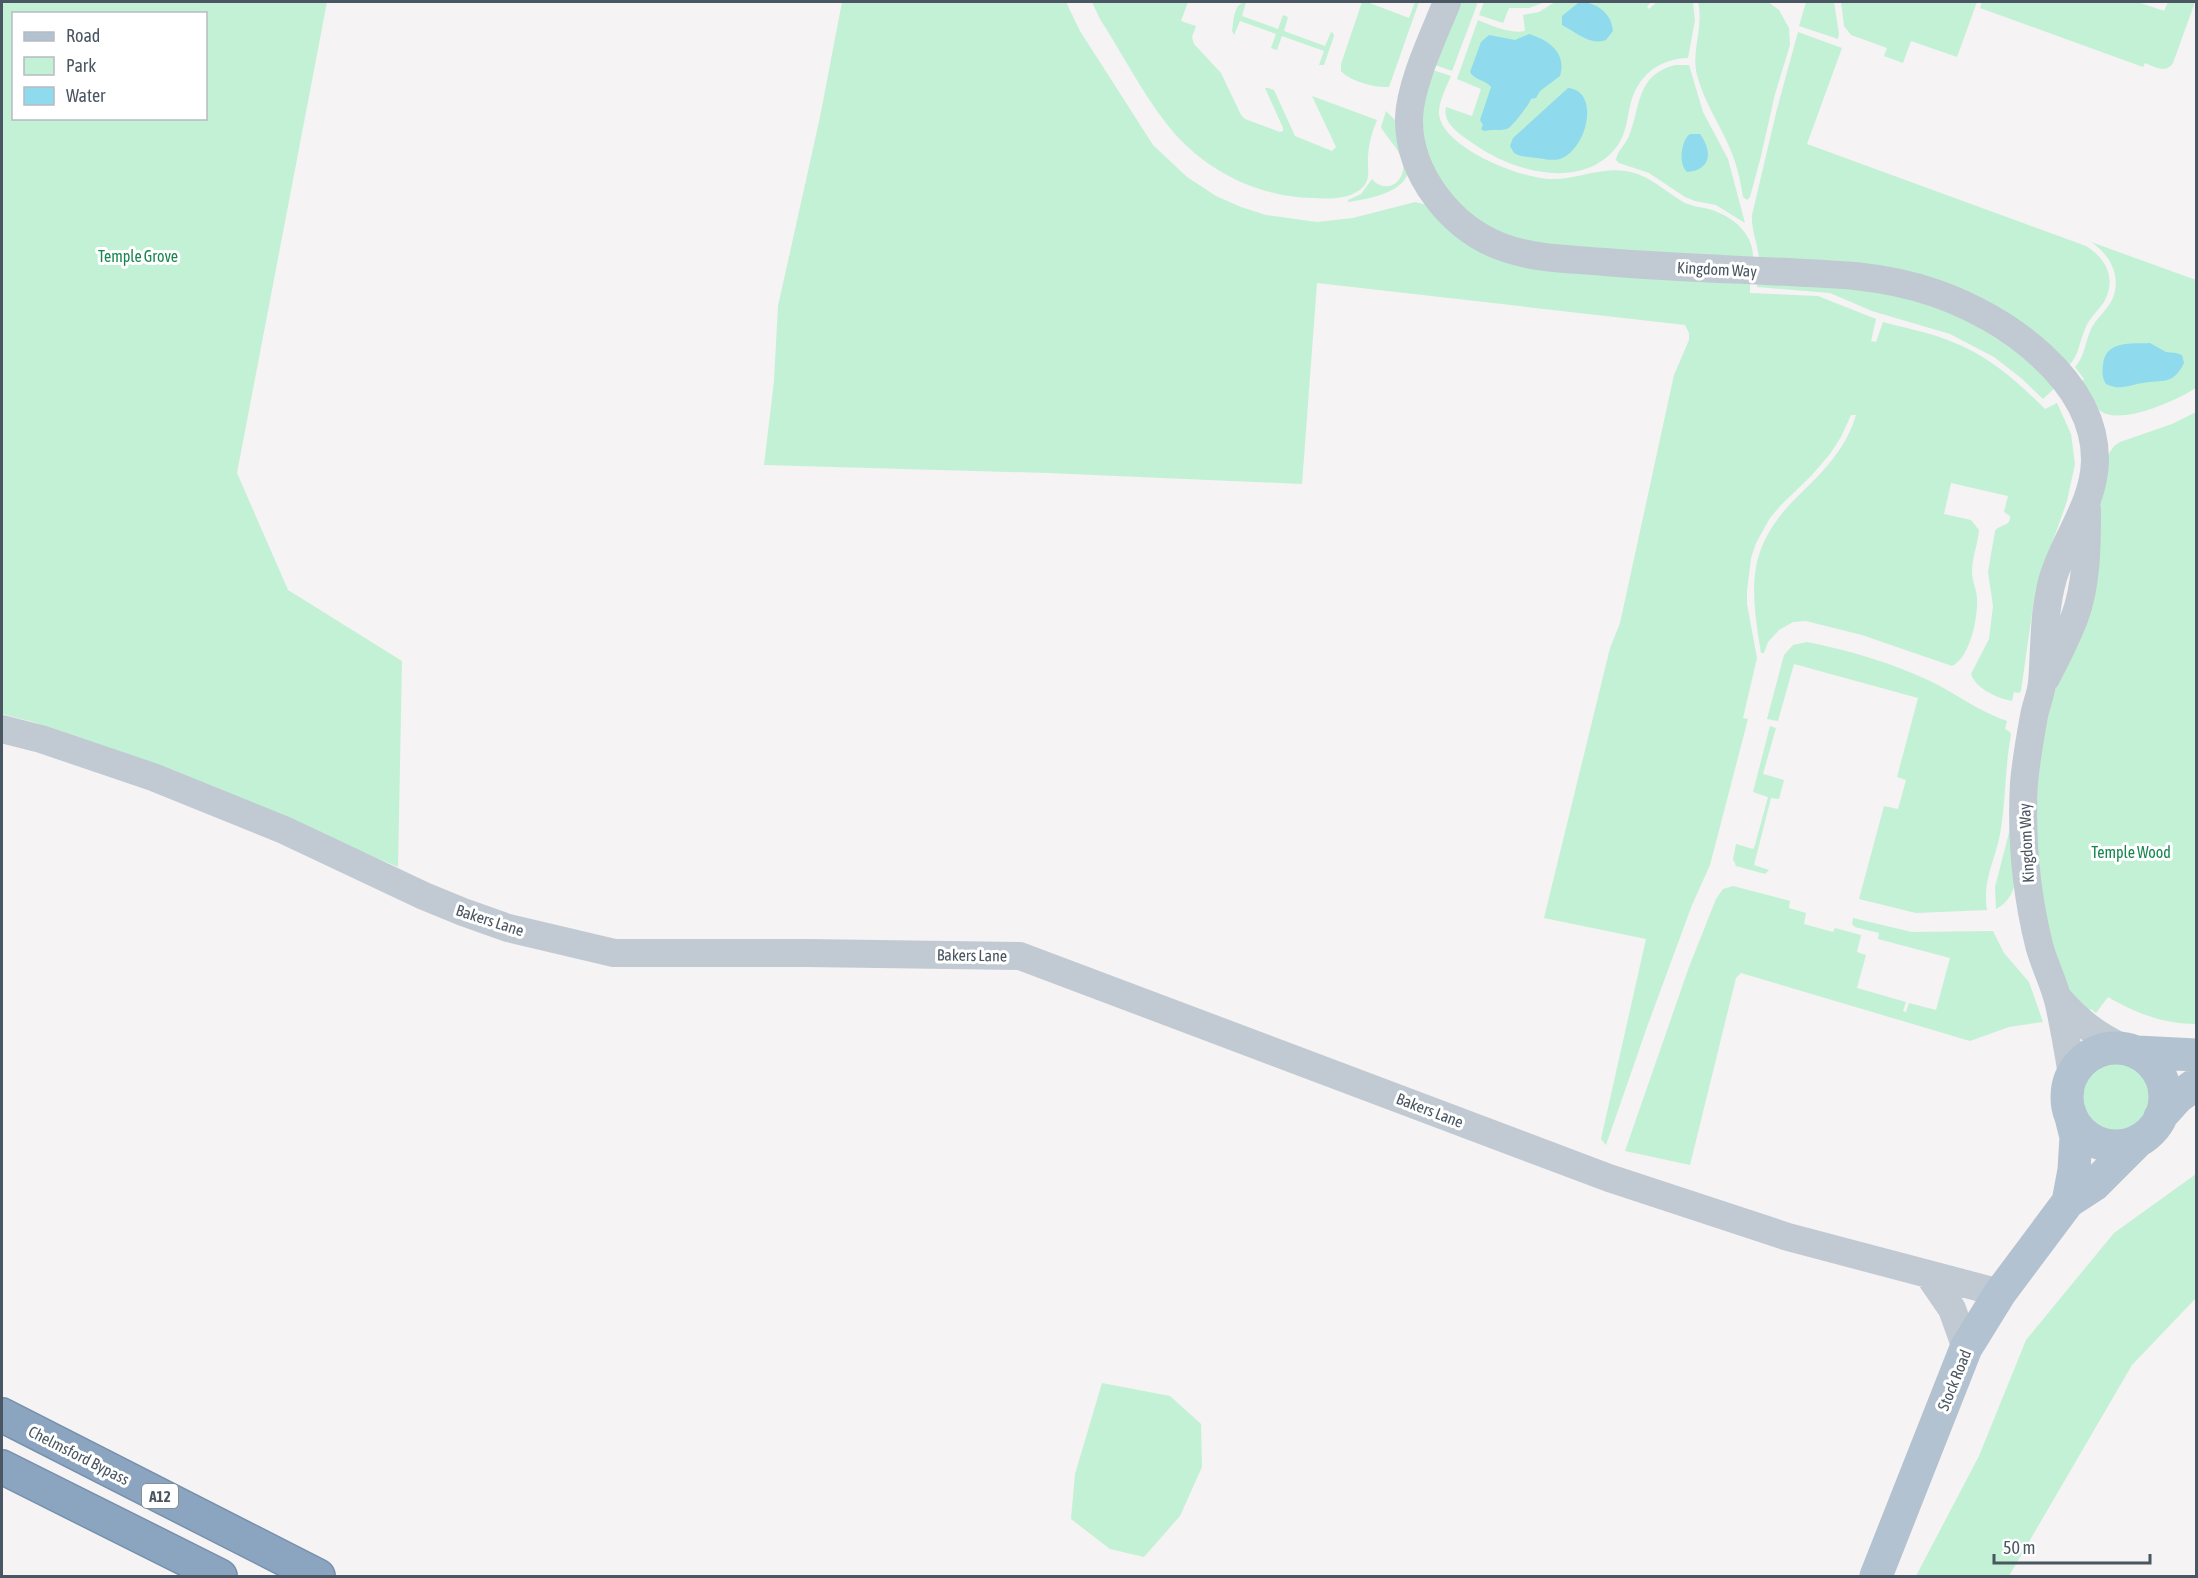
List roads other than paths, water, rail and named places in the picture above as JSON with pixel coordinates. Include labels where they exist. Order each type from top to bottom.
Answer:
[{"type":"highway","name":"Chelmsford Bypass","points":[[2,1415],[318,1576]]},
{"type":"highway","points":[[2,1467],[220,1576]]},
{"type":"main road","points":[[2131,1050],[2151,1064],[2162,1080],[2165,1092],[2164,1105],[2150,1128],[2120,1146],[2095,1141],[2076,1125],[2067,1101],[2072,1076],[2088,1056],[2112,1048],[2196,1055]]},
{"type":"main road","name":"Stock Road","points":[[1876,1576],[1966,1348],[2000,1293],[2068,1202],[2094,1185],[2178,1097],[2196,1084]]},
{"type":"main road","name":"Stock Road","points":[[2068,1202],[2074,1170],[2076,1137],[2070,1113]]},
{"type":"street","name":"Kingdom Way","points":[[1447,2],[1415,86],[1409,126],[1416,157],[1426,183],[1449,212],[1478,236],[1502,247],[1539,256],[1665,266],[1856,276],[1899,283],[1956,302],[1975,311],[2013,335],[2044,359],[2074,392],[2089,424],[2094,445],[2094,474],[2088,502],[2084,575],[2074,618],[2042,685],[2034,716],[2024,782],[2024,844],[2027,879],[2040,948],[2058,998],[2072,1076]]},
{"type":"street","name":"Bakers Lane","points":[[2,729],[41,739],[153,777],[284,830],[463,912],[508,928],[614,952],[808,952],[1020,956],[1609,1178],[1788,1237],[2000,1293]]},
{"type":"street","name":"Kingdom Way","points":[[2058,998],[2084,1025],[2100,1037],[2131,1050]]},
{"type":"street","points":[[1928,1274],[1952,1309],[1966,1348]]},
{"type":"water","points":[[1585,2],[1600,8],[1610,20],[1613,31],[1606,40],[1589,40],[1562,25],[1562,16],[1578,3]]},
{"type":"water","points":[[1529,34],[1549,44],[1559,54],[1560,76],[1540,91],[1536,98],[1531,99],[1520,116],[1507,129],[1484,131],[1481,129],[1483,125],[1480,120],[1491,87],[1470,72],[1481,42],[1489,35],[1515,40]]},
{"type":"water","points":[[1568,88],[1578,92],[1584,99],[1587,109],[1583,133],[1577,145],[1557,160],[1525,157],[1514,153],[1510,146],[1513,138]]},
{"type":"water","points":[[1690,134],[1700,134],[1708,153],[1705,164],[1701,168],[1687,172],[1682,164],[1682,152],[1684,141]]},
{"type":"water","points":[[2150,343],[2166,352],[2182,355],[2184,363],[2176,375],[2166,380],[2124,387],[2106,384],[2102,370],[2109,351],[2120,345]]},
{"type":"park label","name":"Temple Grove","points":[[138,256]]},
{"type":"park label","name":"Temple Wood","points":[[2131,852]]}]
